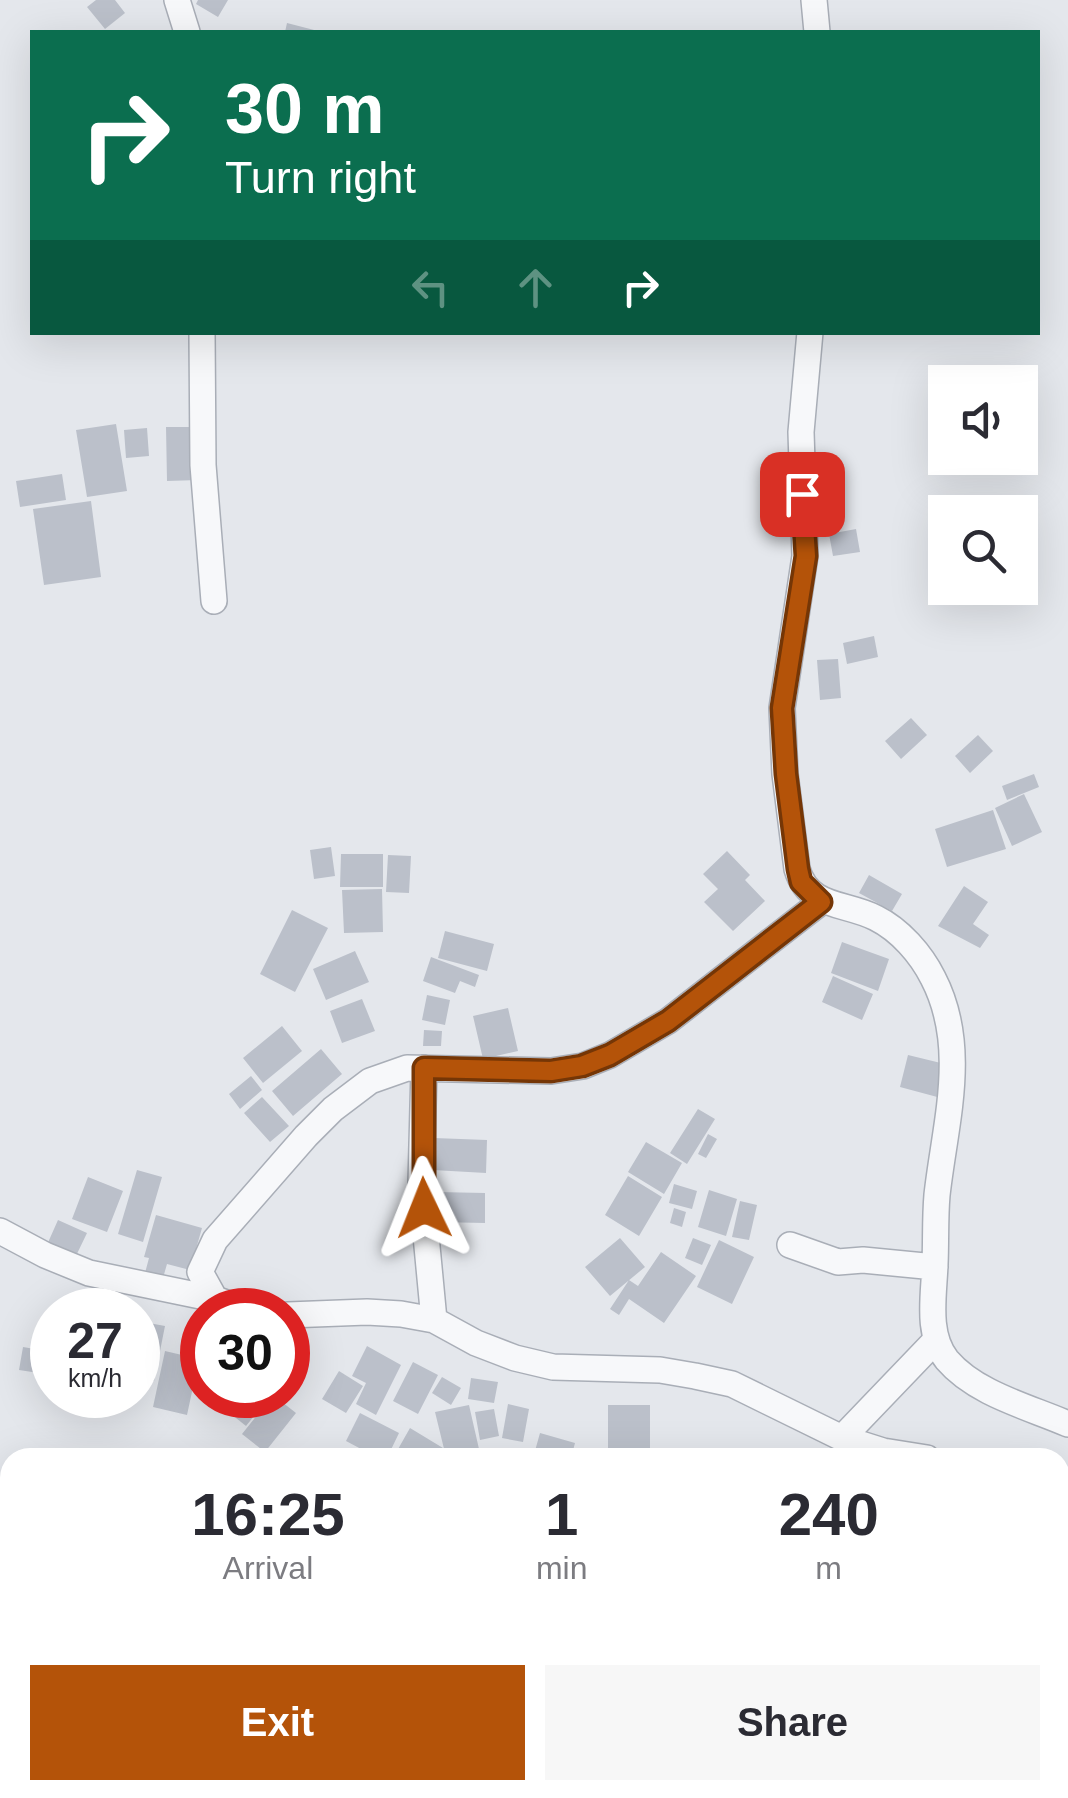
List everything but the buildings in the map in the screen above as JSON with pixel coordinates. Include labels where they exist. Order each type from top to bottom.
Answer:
[{"type":"street","points":[[176,0],[185,30]]},
{"type":"street","points":[[814,0],[817,30]]},
{"type":"street","points":[[202,335],[203,465],[214,601]]},
{"type":"street","points":[[810,335],[801,432],[806,556],[782,708],[786,774],[801,882],[821,902],[874,916],[894,929],[933,977],[950,1022],[954,1080],[936,1200],[932,1295],[936,1340],[946,1359],[976,1383],[1068,1424]]},
{"type":"street","points":[[209,1288],[200,1272],[215,1240],[275,1169],[355,1091],[390,1073],[424,1068],[551,1071],[582,1066],[610,1055],[668,1021],[821,902]]},
{"type":"street","points":[[424,1068],[421,1183],[434,1320]]},
{"type":"street","points":[[0,1230],[89,1273],[180,1292]]},
{"type":"street","points":[[790,1245],[838,1262],[863,1260],[935,1267]]},
{"type":"street","points":[[310,1314],[367,1312],[434,1320],[476,1344],[553,1367],[660,1370],[732,1384],[842,1438],[874,1448]]},
{"type":"street","points":[[842,1438],[936,1340]]},
{"type":"route","points":[[424,1208],[424,1068],[551,1071],[582,1066],[610,1055],[668,1021],[821,902],[801,882],[798,869],[782,708],[806,556],[802,494]]}]
